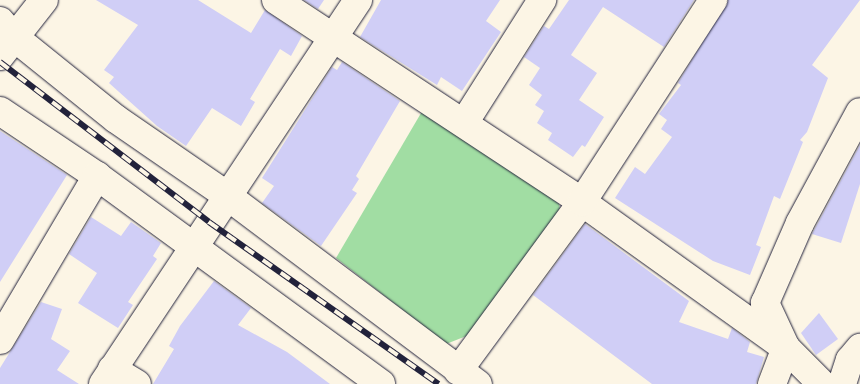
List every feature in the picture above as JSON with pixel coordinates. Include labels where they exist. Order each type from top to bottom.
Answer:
[{"type":"street","points":[[44,0],[5,38],[116,119],[226,195],[468,378],[712,0]]},
{"type":"street","points":[[276,0],[335,36],[582,202],[786,348],[822,384]]},
{"type":"street","points":[[137,384],[107,376],[226,195],[358,0]]},
{"type":"street","points":[[464,123],[542,0]]},
{"type":"street","points":[[0,111],[97,176],[381,384]]},
{"type":"street","points":[[772,384],[786,348],[765,304],[800,223],[860,112]]},
{"type":"street","points":[[0,340],[97,176]]},
{"type":"street","points":[[842,384],[850,360],[860,348]]},
{"type":"green space","points":[[424,108],[558,199],[560,209],[469,335],[446,344],[336,258]]},
{"type":"building","points":[[96,0],[198,0],[251,33],[265,10],[302,36],[291,56],[280,49],[250,99],[255,102],[241,126],[212,108],[186,146],[157,126],[109,83],[114,77],[104,70],[138,25]]},
{"type":"building","points":[[304,0],[324,0],[318,9]]},
{"type":"building","points":[[381,0],[500,0],[486,21],[501,32],[462,91],[441,77],[437,85],[360,37]]},
{"type":"building","points":[[569,0],[694,0],[664,47],[603,7],[571,55],[597,73],[579,100],[604,117],[585,147],[582,145],[573,157],[548,140],[552,133],[537,123],[544,111],[535,105],[542,95],[529,85],[540,68],[524,57],[544,26],[549,29]]},
{"type":"building","points":[[728,0],[860,0],[812,65],[828,78],[807,132],[800,140],[803,142],[780,199],[774,196],[756,245],[761,247],[750,275],[713,261],[615,198],[635,167],[645,174],[672,137],[661,129],[667,120],[659,114],[681,85],[678,83]]},
{"type":"building","points":[[342,62],[400,101],[356,176],[359,179],[352,190],[357,193],[321,246],[262,203],[274,186],[262,178],[332,67],[337,70]]},
{"type":"building","points":[[0,131],[67,175],[0,282]]},
{"type":"building","points":[[860,145],[860,184],[841,243],[812,234]]},
{"type":"building","points":[[91,217],[121,236],[131,222],[161,243],[153,256],[157,259],[128,302],[133,305],[118,328],[78,303],[97,273],[69,254]]},
{"type":"building","points":[[585,224],[689,301],[679,322],[728,339],[732,328],[750,342],[747,352],[764,357],[756,384],[652,384],[533,295]]},
{"type":"building","points":[[214,281],[251,308],[238,325],[287,352],[330,384],[153,384],[174,349],[169,346],[180,326]]},
{"type":"building","points":[[41,302],[62,309],[51,339],[70,351],[57,370],[79,384],[0,384],[0,368]]},
{"type":"building","points":[[819,313],[838,339],[816,355],[801,333]]},
{"type":"railway","points":[[0,62],[209,222],[439,384]]}]
